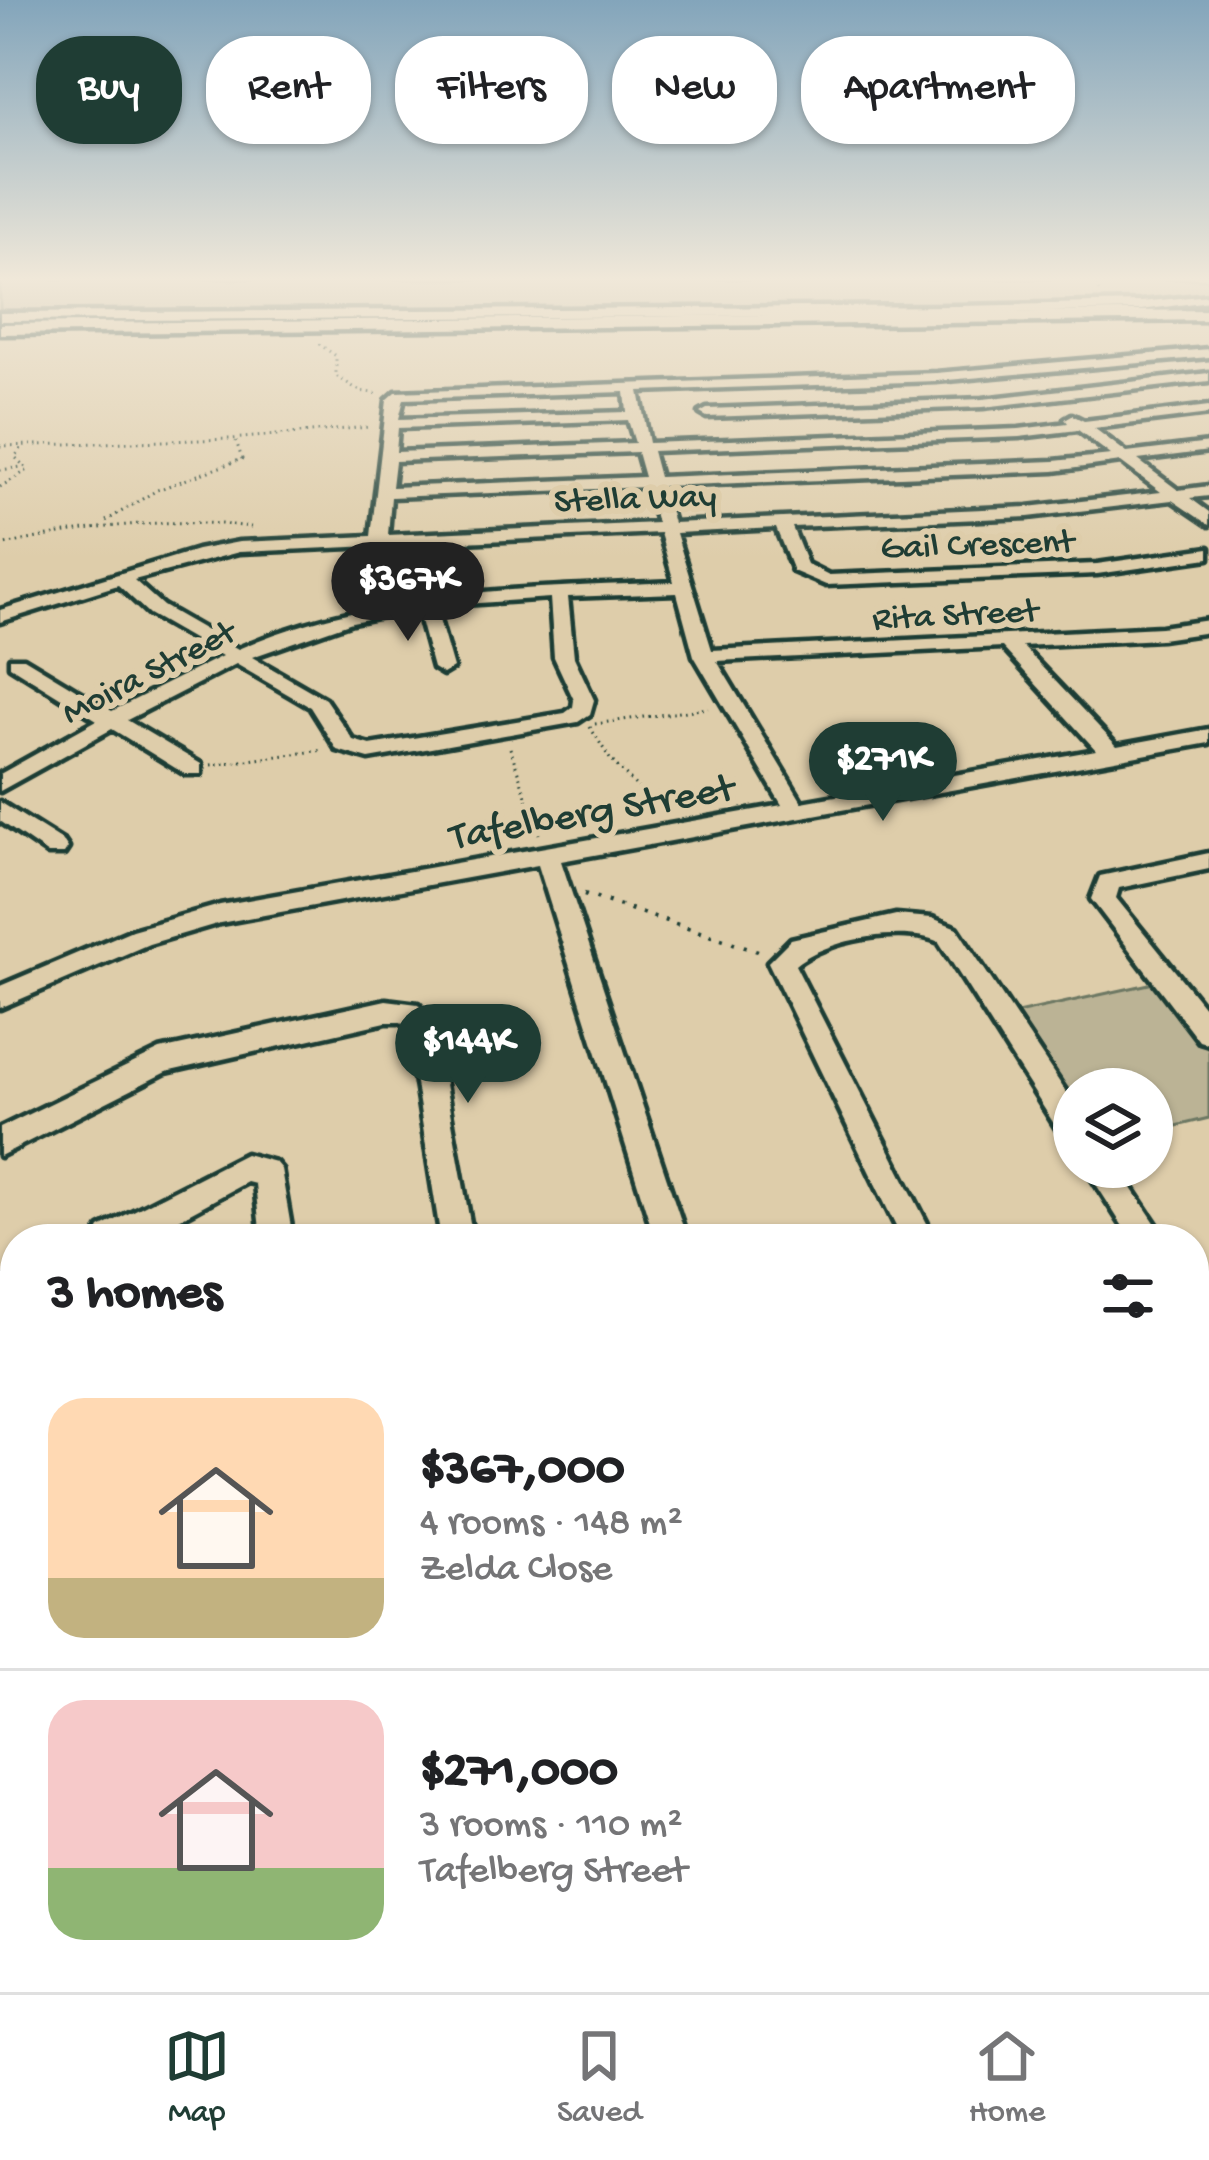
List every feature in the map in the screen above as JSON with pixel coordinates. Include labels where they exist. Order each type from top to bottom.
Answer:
[{"type":"street","points":[[379,537],[396,397],[987,372]]},
{"type":"street","points":[[1005,372],[1209,520]]},
{"type":"street","points":[[706,413],[1041,397],[1209,377]]},
{"type":"street","points":[[860,379],[932,494]]},
{"type":"street","points":[[697,385],[718,444]]},
{"type":"street","points":[[632,388],[634,416],[704,656],[796,810]]},
{"type":"street","points":[[388,457],[1019,433],[1209,410]]},
{"type":"street","points":[[393,424],[634,416]]},
{"type":"street","points":[[386,492],[654,483],[932,494],[1209,447]]},
{"type":"street","name":"Stella Way","points":[[0,616],[216,550],[274,544],[782,523],[932,494],[1044,511],[1209,491]]},
{"type":"street","name":"Gail Crescent","points":[[782,523],[799,567],[826,580],[1097,569],[1209,553]]},
{"type":"street","points":[[122,579],[156,610],[318,703],[345,745],[369,752],[571,718],[583,710],[584,700],[564,657],[559,593]]},
{"type":"street","name":"Moira Street","points":[[0,784],[112,720],[236,658],[346,617],[425,604],[685,587]]},
{"type":"street","points":[[425,604],[443,668]]},
{"type":"street","name":"Rita Street","points":[[704,656],[1008,642],[1209,626]]},
{"type":"street","points":[[1008,642],[1112,754]]},
{"type":"street","points":[[17,662],[194,769]]},
{"type":"street","name":"Tafelberg Street","points":[[0,998],[175,925],[545,851],[1209,736]]},
{"type":"street","points":[[0,811],[56,848]]},
{"type":"street","points":[[545,851],[666,1224]]},
{"type":"street","points":[[1209,861],[1109,882],[1102,899],[1209,1033]]},
{"type":"street","points":[[911,1224],[784,971],[781,962],[786,954],[800,946],[932,924],[949,935],[1053,1097]]},
{"type":"street","points":[[0,1143],[160,1062],[386,1011],[408,1012],[420,1023],[454,1224]]},
{"type":"street","points":[[139,1224],[245,1168],[264,1172],[270,1179],[275,1224]]},
{"type":"street","points":[[1115,1188],[1140,1224]]},
{"type":"path","points":[[336,372],[360,391],[396,397]]},
{"type":"path","points":[[0,446],[202,438],[236,441],[393,424]]},
{"type":"path","points":[[106,521],[157,490],[242,459],[236,441]]},
{"type":"path","points":[[0,487],[28,470],[15,457],[24,446]]},
{"type":"path","points":[[0,470],[21,466]]},
{"type":"path","points":[[0,547],[106,521],[190,518],[272,530],[274,544]]},
{"type":"path","points":[[667,823],[610,759],[590,724],[715,706]]},
{"type":"path","points":[[503,729],[545,851]]},
{"type":"path","points":[[194,769],[345,745]]},
{"type":"path","points":[[574,893],[771,957]]},
{"type":"shaded area","points":[[1154,983],[1209,1049],[1209,1118],[1173,1127],[1173,1068],[1053,1068],[1017,1013]]}]
